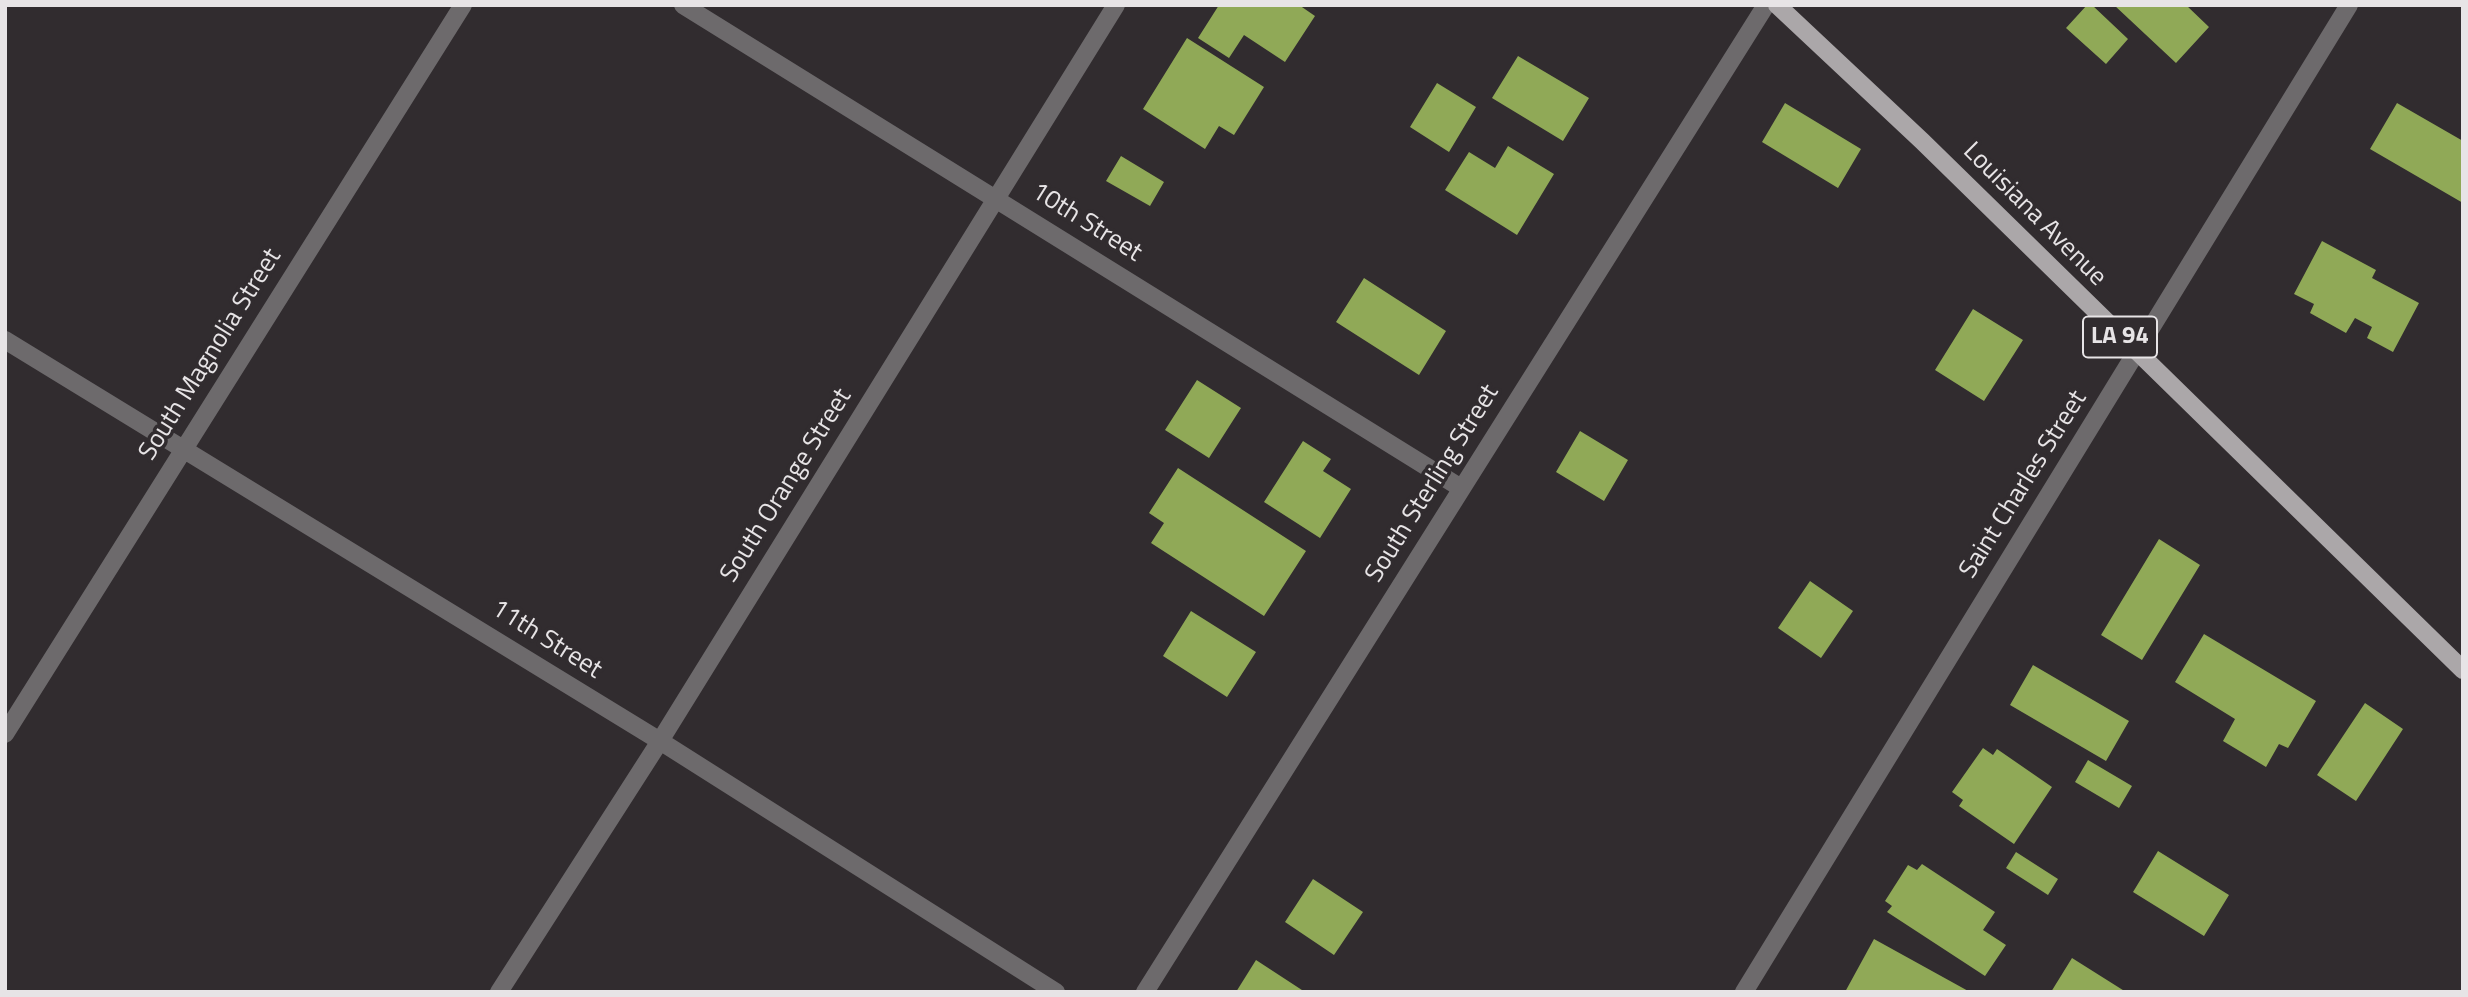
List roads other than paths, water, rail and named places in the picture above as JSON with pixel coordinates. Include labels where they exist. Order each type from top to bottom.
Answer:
[{"type":"main road","name":"Louisiana Avenue","points":[[1777,5],[1922,141],[2463,670]]},
{"type":"street","name":"South Magnolia Street","points":[[5,734],[463,5]]},
{"type":"street","name":"10th Street","points":[[683,5],[1461,488]]},
{"type":"street","name":"South Orange Street","points":[[499,992],[660,741],[1115,5]]},
{"type":"street","name":"South Sterling Street","points":[[1145,992],[1766,5]]},
{"type":"street","name":"Saint Charles Street","points":[[1744,992],[2348,5]]},
{"type":"street","name":"11th Street","points":[[5,340],[660,741],[1056,992]]}]
